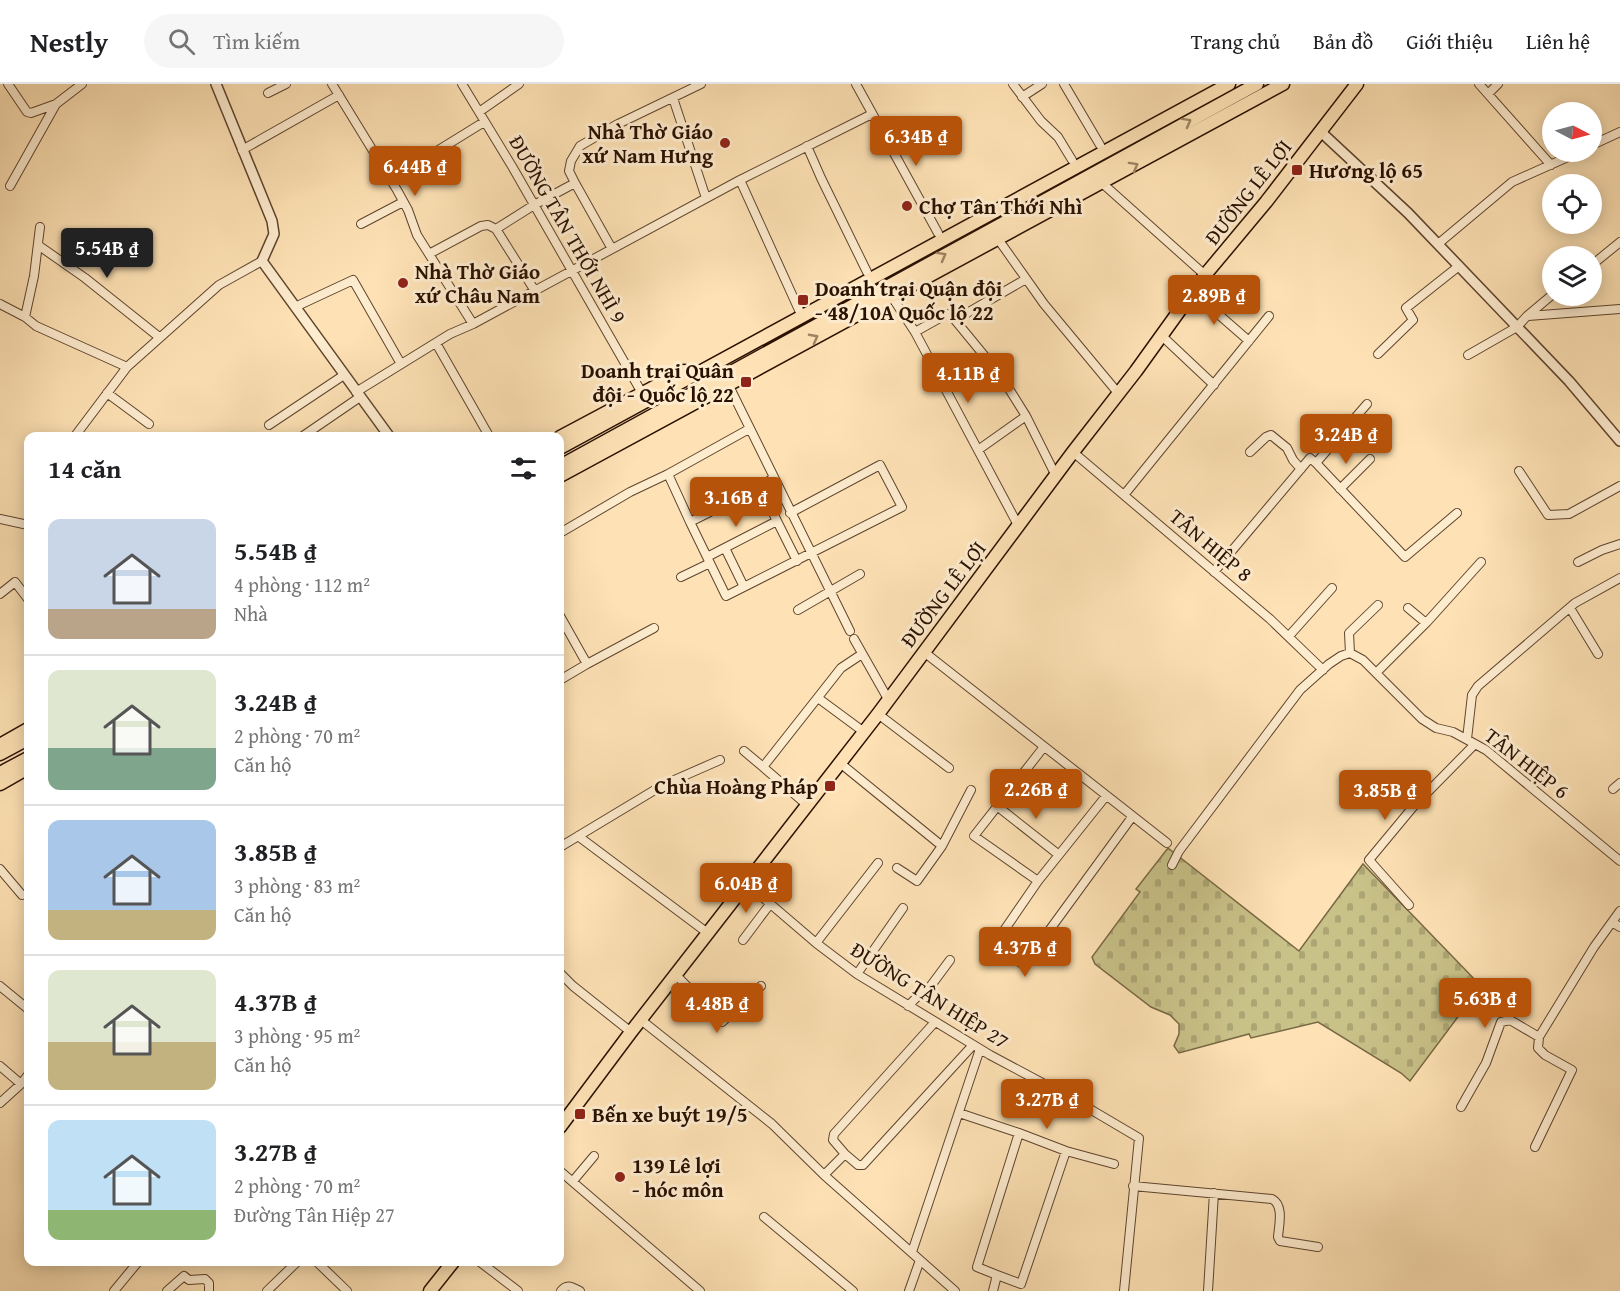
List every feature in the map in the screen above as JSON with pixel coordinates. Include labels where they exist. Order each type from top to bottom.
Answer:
[{"type":"main road","points":[[564,435],[799,310],[1212,84]]},
{"type":"main road","points":[[564,446],[1229,84]]},
{"type":"main road","points":[[564,474],[725,380],[1257,84]]},
{"type":"main road","points":[[564,464],[892,297],[1282,84]]},
{"type":"main road","name":"ĐƯỜNG LÊ LỢI","points":[[564,1122],[878,714],[1162,336],[1205,275],[1213,268],[1357,84]]},
{"type":"main road","points":[[0,745],[24,731]]},
{"type":"main road","points":[[0,754],[24,741]]},
{"type":"main road","points":[[0,773],[24,760]]},
{"type":"main road","points":[[0,784],[24,770]]},
{"type":"main road","points":[[430,1291],[450,1266]]},
{"type":"street","points":[[8,84],[29,113],[56,104]]},
{"type":"street","points":[[10,186],[56,104],[82,84]]},
{"type":"street","points":[[78,432],[127,366],[219,285],[262,261],[274,230],[216,84]]},
{"type":"street","points":[[268,93],[286,84]]},
{"type":"street","points":[[332,84],[403,202],[417,235],[473,324]]},
{"type":"street","name":"ĐƯỜNG TÂN THỚI NHÌ 9","points":[[462,84],[642,393]]},
{"type":"street","points":[[479,112],[519,84]]},
{"type":"street","points":[[612,249],[569,171],[571,161],[580,146],[616,125],[673,98],[684,88],[701,84]]},
{"type":"street","points":[[856,84],[938,233]]},
{"type":"street","points":[[1013,84],[1041,121],[1059,137],[1072,160]]},
{"type":"street","points":[[1022,97],[1042,84]]},
{"type":"street","points":[[1064,84],[1100,145]]},
{"type":"street","points":[[1479,84],[1551,165]]},
{"type":"street","points":[[1488,94],[1498,84]]},
{"type":"street","points":[[242,150],[339,95]]},
{"type":"street","points":[[673,98],[706,198]]},
{"type":"street","points":[[308,432],[400,364],[436,342],[740,180],[872,114]]},
{"type":"street","points":[[390,180],[484,122]]},
{"type":"street","points":[[1321,132],[1408,213],[1619,436]]},
{"type":"street","points":[[1602,140],[1620,132]]},
{"type":"street","points":[[807,146],[867,272]]},
{"type":"street","points":[[1438,244],[1512,182],[1557,162]]},
{"type":"street","points":[[740,180],[799,310]]},
{"type":"street","points":[[496,229],[575,183]]},
{"type":"street","points":[[1102,183],[1205,275]]},
{"type":"street","points":[[361,224],[403,202]]},
{"type":"street","points":[[429,254],[481,226],[488,225],[496,229],[535,291]]},
{"type":"street","points":[[25,317],[34,276],[40,227]]},
{"type":"street","points":[[998,239],[1044,304],[1118,393]]},
{"type":"street","points":[[1602,257],[1620,242]]},
{"type":"street","points":[[38,245],[85,278],[159,337]]},
{"type":"street","points":[[262,261],[385,432]]},
{"type":"street","points":[[1378,354],[1413,320],[1406,308],[1459,266]]},
{"type":"street","points":[[955,320],[1026,279]]},
{"type":"street","points":[[295,307],[353,280],[400,364]]},
{"type":"street","points":[[1194,293],[1249,341]]},
{"type":"street","points":[[892,297],[915,332],[1019,527]]},
{"type":"street","points":[[0,304],[25,317],[36,326],[127,366]]},
{"type":"street","points":[[1468,355],[1517,327],[1542,304]]},
{"type":"street","points":[[1527,316],[1620,309]]},
{"type":"street","points":[[915,332],[947,314],[955,320],[1001,376],[1026,416],[1056,476]]},
{"type":"street","points":[[1124,495],[1269,316]]},
{"type":"street","points":[[1162,336],[1214,385]]},
{"type":"street","points":[[436,342],[487,432]]},
{"type":"street","points":[[269,425],[344,375]]},
{"type":"street","points":[[725,380],[850,631]]},
{"type":"street","points":[[107,393],[150,424]]},
{"type":"street","points":[[1316,464],[1367,404]]},
{"type":"street","points":[[978,450],[1026,416]]},
{"type":"street","points":[[564,531],[630,492],[668,474],[749,429]]},
{"type":"street","points":[[1250,452],[1271,435],[1287,448],[1301,469]]},
{"type":"street","name":"TÂN HIỆP 8","points":[[1073,453],[1289,636],[1323,670]]},
{"type":"street","points":[[1214,572],[1311,458],[1405,557],[1457,513]]},
{"type":"street","points":[[1340,489],[1370,459]]},
{"type":"street","points":[[668,474],[726,596],[902,507],[880,465],[790,513]]},
{"type":"street","points":[[1519,471],[1548,515],[1569,514],[1580,510],[1620,486]]},
{"type":"street","points":[[690,522],[760,488],[773,478]]},
{"type":"street","points":[[760,488],[797,561]]},
{"type":"street","points":[[0,519],[24,524]]},
{"type":"street","points":[[681,577],[725,548],[777,521]]},
{"type":"street","points":[[1578,562],[1620,544]]},
{"type":"street","points":[[725,548],[744,587]]},
{"type":"street","points":[[1376,673],[1426,623],[1481,562]]},
{"type":"street","points":[[798,610],[860,574]]},
{"type":"street","points":[[1467,739],[1472,695],[1478,686],[1570,608],[1620,579]]},
{"type":"street","points":[[0,594],[15,582],[24,594]]},
{"type":"street","points":[[1289,636],[1332,588]]},
{"type":"street","points":[[1172,865],[1179,851],[1300,690],[1341,656],[1350,653],[1349,633],[1378,605]]},
{"type":"street","points":[[1408,608],[1426,623]]},
{"type":"street","points":[[1570,608],[1598,654]]},
{"type":"street","points":[[564,623],[587,664]]},
{"type":"street","points":[[564,678],[654,628]]},
{"type":"street","points":[[854,639],[888,699]]},
{"type":"street","points":[[924,652],[1167,843]]},
{"type":"street","name":"TÂN HIỆP 6","points":[[1350,653],[1363,660],[1422,720],[1467,739],[1486,750],[1620,861]]},
{"type":"street","points":[[763,767],[841,668],[862,654]]},
{"type":"street","points":[[818,698],[864,732]]},
{"type":"street","points":[[878,714],[949,768]]},
{"type":"street","points":[[1409,905],[1369,860],[1413,807],[1475,744]]},
{"type":"street","points":[[1038,881],[974,836],[1043,747]]},
{"type":"street","points":[[744,751],[807,805]]},
{"type":"street","points":[[564,845],[663,785],[720,760]]},
{"type":"street","points":[[840,763],[942,846]]},
{"type":"street","points":[[1613,789],[1620,783]]},
{"type":"street","points":[[897,868],[917,880],[942,846],[971,790]]},
{"type":"street","points":[[1106,796],[1038,881],[994,945],[1024,965],[1132,817]]},
{"type":"street","points":[[997,806],[1059,855]]},
{"type":"street","points":[[578,836],[709,934]]},
{"type":"street","points":[[816,943],[878,863]]},
{"type":"street","points":[[0,869],[22,895]]},
{"type":"street","name":"ĐƯỜNG TÂN HIỆP 27","points":[[746,884],[857,974],[934,1022],[1139,1138],[1133,1186]]},
{"type":"street","points":[[743,939],[770,904]]},
{"type":"street","points":[[857,974],[903,908]]},
{"type":"street","points":[[1535,1147],[1572,1070],[1545,1055],[1538,1048],[1539,1037],[1594,947],[1620,911]]},
{"type":"street","points":[[1612,922],[1620,927]]},
{"type":"street","points":[[908,1006],[921,993],[924,995],[950,960]]},
{"type":"street","points":[[676,975],[722,1022],[761,986]]},
{"type":"street","points":[[564,977],[631,1032]]},
{"type":"street","points":[[0,986],[24,1006]]},
{"type":"street","points":[[641,1020],[772,1124],[824,1175],[955,1291]]},
{"type":"street","points":[[1461,1107],[1486,1063],[1501,1022],[1510,1020],[1539,1037]]},
{"type":"street","points":[[934,1022],[834,1134],[833,1140],[858,1165],[863,1165],[977,1047]]},
{"type":"street","points":[[912,1252],[959,1113],[977,1047]]},
{"type":"street","points":[[0,1066],[21,1084]]},
{"type":"street","points":[[0,1104],[24,1080]]},
{"type":"street","points":[[959,1113],[1114,1164]]},
{"type":"street","points":[[1019,1133],[978,1267],[1021,1284],[1066,1150]]},
{"type":"street","points":[[824,1175],[845,1154]]},
{"type":"street","points":[[573,1181],[594,1156]]},
{"type":"street","points":[[564,1174],[699,1291]]},
{"type":"street","points":[[1124,1291],[1133,1186],[1276,1201],[1279,1205],[1278,1237],[1280,1241],[1318,1247]]},
{"type":"street","points":[[1208,1291],[1214,1193]]},
{"type":"street","points":[[764,1216],[853,1291]]},
{"type":"street","points":[[909,1291],[920,1260]]},
{"type":"street","points":[[114,1291],[135,1266]]},
{"type":"street","points":[[267,1291],[293,1266]]},
{"type":"street","points":[[321,1266],[347,1291]]},
{"type":"street","points":[[485,1266],[518,1291]]},
{"type":"street","points":[[993,1291],[997,1275]]},
{"type":"street","points":[[167,1291],[182,1276],[189,1280],[205,1279],[209,1283],[209,1291]]},
{"type":"street","points":[[561,1291],[564,1286],[569,1285],[580,1291]]},
{"type":"green space","points":[[1168,848],[1299,951],[1363,864],[1481,986],[1410,1081],[1401,1073],[1318,1022],[1251,1038],[1249,1034],[1179,1053],[1174,1046],[1179,1034],[1179,1024],[1170,1015],[1151,1007],[1095,964],[1092,957],[1140,892],[1136,889]]},
{"type":"place","name":"Nhà Thờ Giáo xứ Nam Hưng","points":[[725,143]]},
{"type":"place","name":"Hương lộ 65","points":[[1297,170]]},
{"type":"place","name":"Chợ Tân Thới Nhì","points":[[907,206]]},
{"type":"place","name":"Nhà Thờ Giáo xứ Châu Nam","points":[[403,283]]},
{"type":"place","name":"Doanh trại Quận đội - 48/10A Quốc lộ 22","points":[[803,300]]},
{"type":"place","name":"Doanh trại Quân đội - Quốc lộ 22","points":[[746,382]]},
{"type":"place","name":"Chùa Hoàng Pháp","points":[[830,786]]},
{"type":"place","name":"Bến xe buýt 19/5","points":[[580,1114]]},
{"type":"place","name":"139 Lê lợi - hóc môn","points":[[620,1177]]}]
